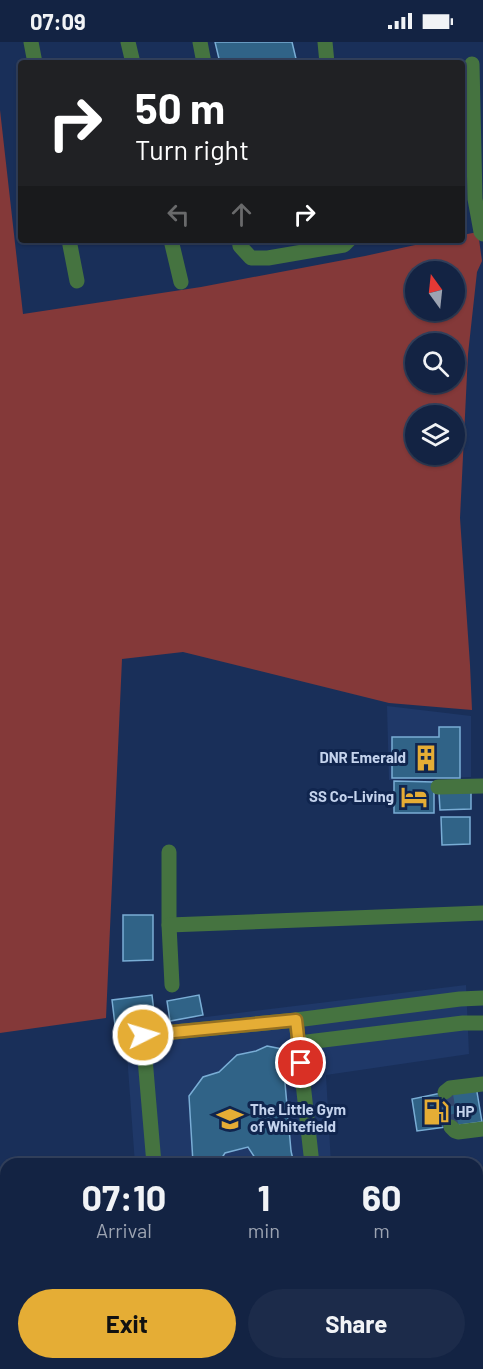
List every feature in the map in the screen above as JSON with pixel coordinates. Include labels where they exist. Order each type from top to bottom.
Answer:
[{"type":"street","points":[[31,42],[34,60]]},
{"type":"street","points":[[128,42],[132,60]]},
{"type":"street","points":[[200,42],[203,60]]},
{"type":"street","points":[[325,42],[327,60]]},
{"type":"street","points":[[472,64],[475,199],[483,234]]},
{"type":"street","points":[[70,243],[77,281]]},
{"type":"street","points":[[172,243],[181,282]]},
{"type":"street","points":[[240,243],[251,258],[268,258],[346,243]]},
{"type":"street","points":[[438,787],[483,786]]},
{"type":"street","points":[[169,852],[172,985]]},
{"type":"street","points":[[169,925],[483,913]]},
{"type":"street","points":[[153,1158],[143,1035],[483,998]]},
{"type":"street","points":[[296,1020],[311,1158]]},
{"type":"street","points":[[299,1043],[463,1023],[483,1023]]},
{"type":"street","points":[[445,1092],[450,1088],[483,1084]]},
{"type":"street","points":[[451,1127],[458,1132],[483,1129]]},
{"type":"shaded area","points":[[0,110],[23,314],[201,287],[424,243],[465,243],[465,234],[478,232],[482,261],[477,272],[468,354],[465,416],[465,405],[405,405],[405,465],[463,465],[460,518],[472,710],[389,703],[183,652],[122,659],[106,1018],[0,1033]]},
{"type":"shaded area","points":[[387,706],[471,716],[471,777],[389,780]]},
{"type":"shaded area","name":"The Little Gym of Whitefield","points":[[466,985],[469,1054],[326,1075],[331,1158],[135,1158],[125,1027]]},
{"type":"building","points":[[215,42],[292,42],[296,60],[219,60]]},
{"type":"building","name":"DNR Emerald","points":[[439,727],[460,727],[460,778],[392,778],[392,737],[439,737]]},
{"type":"building","name":"SS Co-Living","points":[[394,781],[434,782],[434,813],[394,813]]},
{"type":"building","points":[[471,792],[471,809],[440,810],[439,793]]},
{"type":"building","points":[[441,817],[470,817],[470,844],[442,845]]},
{"type":"building","points":[[123,915],[153,915],[153,960],[123,961]]},
{"type":"building","points":[[152,995],[155,1020],[115,1025],[112,1000]]},
{"type":"building","points":[[199,995],[203,1015],[170,1021],[167,1001]]},
{"type":"building","points":[[267,1046],[282,1049],[293,1158],[255,1158],[248,1147],[225,1153],[222,1158],[193,1158],[189,1096],[203,1077],[219,1072],[237,1055]]},
{"type":"building","points":[[476,1086],[482,1122],[417,1131],[412,1099]]},
{"type":"tunnel","points":[[445,1092],[451,1127]]},
{"type":"place","name":"DNR Emerald","points":[[426,758]]},
{"type":"place","name":"SS Co-Living","points":[[414,797]]},
{"type":"place","name":"HP","points":[[436,1112]]},
{"type":"place","name":"The Little Gym of Whitefield","points":[[230,1119]]},
{"type":"route","points":[[143,1035],[296,1020],[301,1063]]}]
